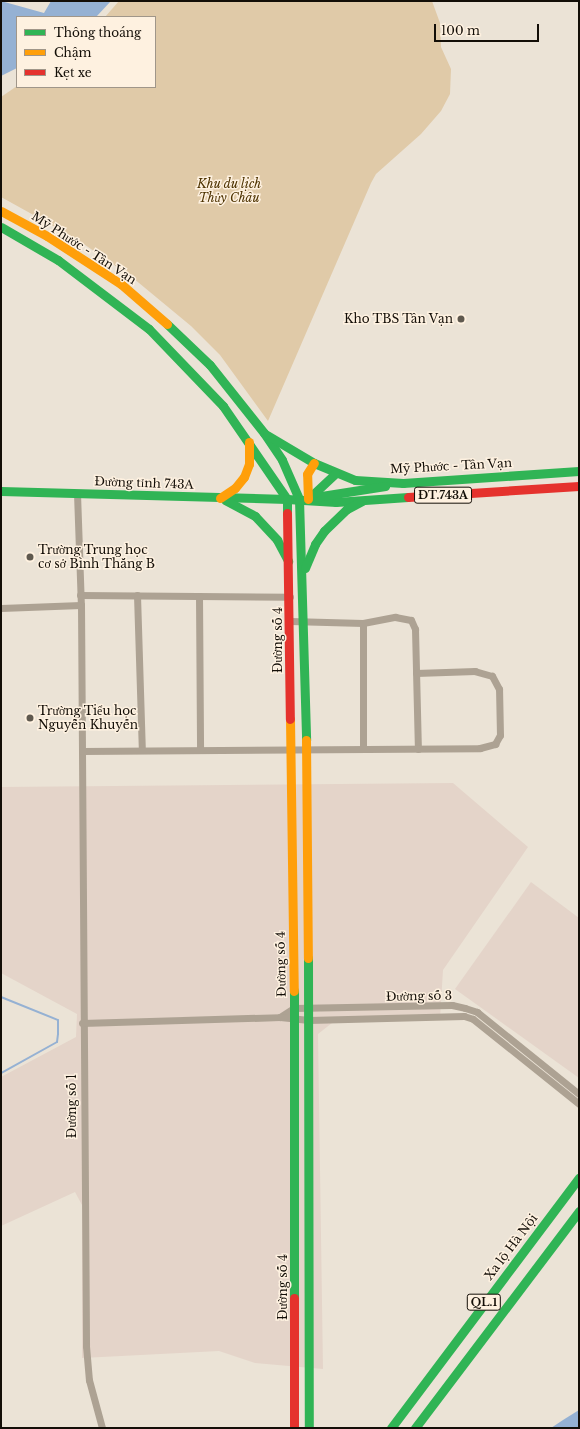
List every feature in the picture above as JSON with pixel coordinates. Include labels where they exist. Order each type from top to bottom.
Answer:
[{"type":"main road","name":"Mỹ Phước - Tân Vạn","points":[[1,211],[47,236],[135,295],[210,365],[264,433],[282,460],[303,499]]},
{"type":"main road","name":"Mỹ Phước - Tân Vạn","points":[[1,227],[58,260],[124,308],[187,366],[249,440],[287,499]]},
{"type":"main road","points":[[124,308],[135,295]]},
{"type":"main road","name":"Mỹ Phước - Tân Vạn","points":[[264,433],[335,474],[355,480],[403,483],[579,471]]},
{"type":"main road","points":[[249,440],[250,458],[248,470],[235,488],[220,498],[255,516],[277,540],[289,562]]},
{"type":"main road","points":[[309,1428],[309,1020],[303,499],[307,474],[314,463]]},
{"type":"main road","points":[[287,499],[303,499],[335,474]]},
{"type":"main road","name":"ĐT.743A","points":[[303,499],[327,490],[371,488],[403,483]]},
{"type":"main road","name":"ĐT.743A","points":[[303,499],[336,502],[362,501],[579,486]]},
{"type":"main road","name":"Đường tỉnh 743A","points":[[1,491],[287,499]]},
{"type":"main road","name":"Đường số 4","points":[[287,499],[290,597],[290,749],[294,1008],[294,1428]]},
{"type":"main road","points":[[303,574],[315,544],[324,531],[347,509],[362,501]]},
{"type":"main road","name":"Xa lộ Hà Nội","points":[[391,1428],[579,1178]]},
{"type":"main road","name":"Xa lộ Hà Nội","points":[[400,1428],[579,1190]]},
{"type":"main road","name":"QL.1","points":[[415,1428],[579,1211]]},
{"type":"main road","name":"QL.1","points":[[424,1428],[579,1221]]},
{"type":"street","name":"Đường số 1","points":[[77,493],[81,605],[82,1023],[86,1346],[89,1380],[102,1428]]},
{"type":"street","points":[[80,595],[137,594],[290,597]]},
{"type":"street","points":[[137,594],[142,750]]},
{"type":"street","points":[[199,596],[200,750]]},
{"type":"street","points":[[1,608],[81,605]]},
{"type":"street","points":[[290,621],[363,623],[395,617],[410,620],[415,629],[418,749]]},
{"type":"street","points":[[363,623],[363,749]]},
{"type":"street","points":[[82,750],[418,749],[480,748],[496,744],[500,735],[499,689],[492,676],[475,671],[416,673]]},
{"type":"street","name":"Đường số 3","points":[[280,1017],[294,1008],[308,1007],[452,1005],[465,1008],[477,1012],[579,1094]]},
{"type":"street","points":[[464,1016],[465,1008]]},
{"type":"street","name":"Đường số 3","points":[[82,1023],[280,1017],[294,1020],[309,1020],[464,1016],[473,1019],[579,1104]]},
{"type":"shaded area","points":[[453,783],[528,847],[443,970],[440,1018],[332,1023],[318,1034],[323,1369],[255,1363],[219,1351],[82,1358],[82,1205],[75,1192],[1,1226],[1,1077],[76,1037],[77,1014],[1,973],[1,787]]},
{"type":"shaded area","points":[[531,882],[579,918],[579,1078],[455,989]]},
{"type":"green space","name":"Khu du lịch Thủy Châu","points":[[119,1],[432,1],[440,23],[441,47],[451,69],[450,94],[441,111],[421,134],[376,174],[268,421],[220,355],[191,326],[133,278],[75,238],[1,197],[1,97],[16,87],[16,88],[156,88],[156,16],[106,16]]},
{"type":"water","points":[[1,1],[44,13],[51,1],[111,1],[97,16],[16,16],[16,68],[1,76]]},
{"type":"water","points":[[579,1410],[579,1428],[551,1428],[563,1420]]},
{"type":"waterway","points":[[1,997],[58,1020],[57,1042],[1,1073]]},
{"type":"traffic: fast","points":[[1,227],[58,260],[149,329],[223,406],[287,499],[336,502],[408,497]]},
{"type":"traffic: fast","points":[[167,324],[210,365],[264,433],[282,460],[299,499]]},
{"type":"traffic: fast","points":[[267,435],[314,463],[355,480],[403,483],[579,471]]},
{"type":"traffic: fast","points":[[308,499],[335,474]]},
{"type":"traffic: fast","points":[[315,497],[385,486]]},
{"type":"traffic: fast","points":[[1,491],[287,499],[287,513]]},
{"type":"traffic: fast","points":[[299,499],[306,740]]},
{"type":"traffic: fast","points":[[225,500],[255,516],[277,540],[288,561]]},
{"type":"traffic: fast","points":[[305,568],[315,544],[324,531],[347,509],[362,501]]},
{"type":"traffic: fast","points":[[308,958],[309,1428]]},
{"type":"traffic: fast","points":[[294,991],[294,1298]]},
{"type":"traffic: fast","points":[[391,1428],[579,1178]]},
{"type":"traffic: fast","points":[[415,1428],[579,1211]]},
{"type":"traffic: slow","points":[[1,211],[47,236],[121,284],[167,324]]},
{"type":"traffic: slow","points":[[220,498],[235,488],[244,477],[249,464],[249,442]]},
{"type":"traffic: slow","points":[[308,499],[307,474],[314,463]]},
{"type":"traffic: slow","points":[[290,719],[294,991]]},
{"type":"traffic: slow","points":[[306,740],[308,958]]},
{"type":"traffic: jam","points":[[408,497],[579,486]]},
{"type":"traffic: jam","points":[[287,513],[290,719]]},
{"type":"traffic: jam","points":[[294,1298],[294,1428]]},
{"type":"place","name":"Kho TBS Tân Vạn","points":[[461,319]]},
{"type":"place","name":"Trường Trung học cơ sở Bình Thắng B","points":[[30,557]]},
{"type":"place","name":"Trường Tiểu học Nguyễn Khuyến","points":[[30,718]]}]
